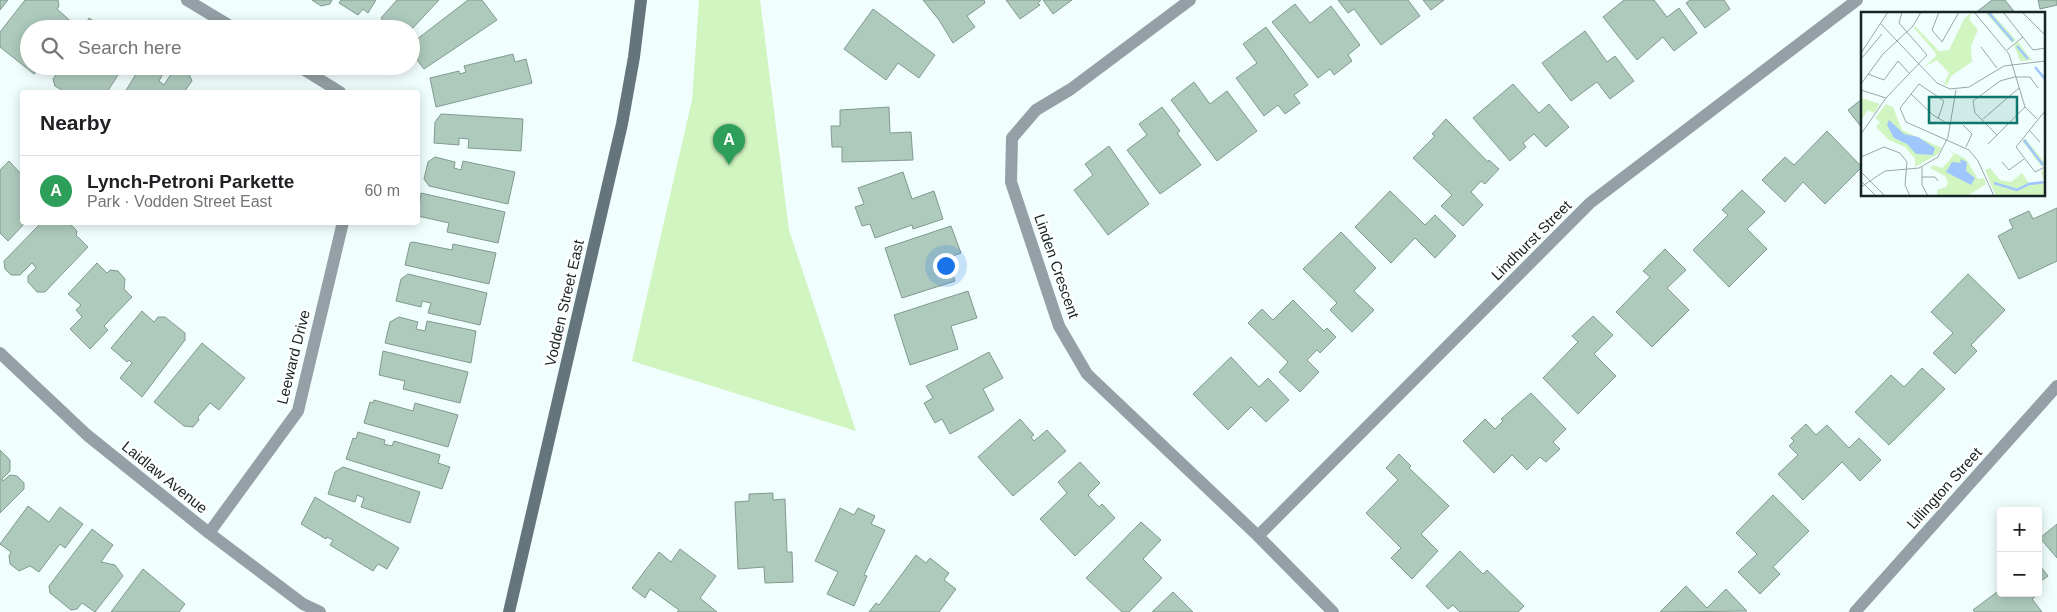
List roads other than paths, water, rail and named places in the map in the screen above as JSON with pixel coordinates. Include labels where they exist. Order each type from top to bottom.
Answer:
[{"type":"street","points":[[187,0],[220,20]]},
{"type":"street","name":"Vodden Street East","points":[[509,612],[622,124],[634,57],[641,0]]},
{"type":"street","name":"Linden Crescent","points":[[1190,0],[1071,89],[1036,110],[1012,138],[1011,182],[1059,326],[1087,374],[1258,536],[1332,612]]},
{"type":"street","name":"Lindhurst Street","points":[[1258,536],[1590,203],[1857,0]]},
{"type":"street","points":[[313,75],[337,90]]},
{"type":"street","name":"Leeward Drive","points":[[209,533],[298,411],[342,225]]},
{"type":"street","name":"Laidlaw Avenue","points":[[0,353],[86,434],[209,533],[304,604],[320,612]]},
{"type":"street","name":"Lillington Street","points":[[1856,612],[2057,386]]},
{"type":"place","name":"Lynch-Petroni Parkette","points":[[729,165]]}]
